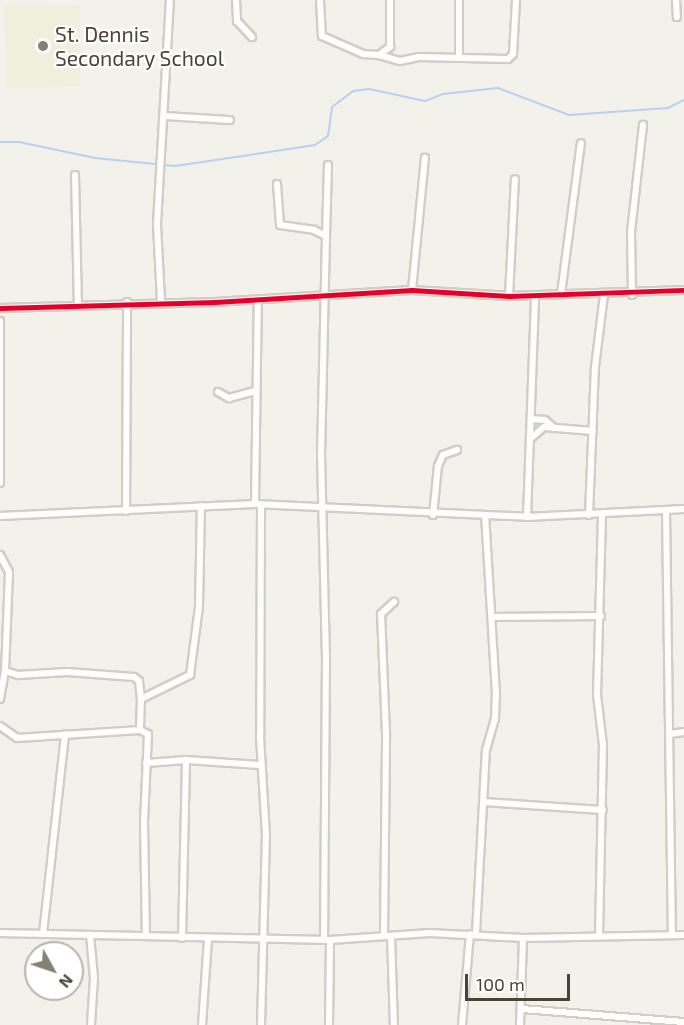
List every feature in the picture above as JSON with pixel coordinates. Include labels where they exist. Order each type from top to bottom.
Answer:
[{"type":"street","points":[[161,301],[157,224],[170,0]]},
{"type":"street","points":[[236,0],[237,21],[252,37]]},
{"type":"street","points":[[320,0],[322,36],[363,54],[379,55],[400,61],[419,57],[510,58],[516,0]]},
{"type":"street","points":[[379,55],[390,47],[390,0]]},
{"type":"street","points":[[459,0],[459,57]]},
{"type":"street","points":[[676,0],[677,17]]},
{"type":"street","points":[[164,116],[230,120]]},
{"type":"street","points":[[632,295],[631,232],[643,125]]},
{"type":"street","points":[[561,294],[581,143]]},
{"type":"street","points":[[412,290],[425,158]]},
{"type":"street","points":[[328,165],[321,454],[325,508],[329,1025]]},
{"type":"street","points":[[75,175],[78,303]]},
{"type":"street","points":[[509,296],[515,179]]},
{"type":"street","points":[[277,183],[280,225],[314,230],[326,236]]},
{"type":"street","points":[[0,308],[78,303],[258,300],[412,290],[509,296],[632,295],[684,290]]},
{"type":"street","points":[[527,518],[535,295]]},
{"type":"street","points":[[589,515],[604,295]]},
{"type":"street","points":[[258,300],[256,391],[261,765],[266,834],[261,1025]]},
{"type":"street","points":[[126,511],[127,302]]},
{"type":"street","points":[[0,321],[0,483]]},
{"type":"street","points":[[218,392],[230,398],[256,391]]},
{"type":"street","points":[[531,419],[545,420],[554,428]]},
{"type":"street","points":[[530,440],[541,428],[593,431]]},
{"type":"street","points":[[433,515],[438,466],[443,455],[457,450]]},
{"type":"street","points":[[0,516],[258,504],[433,515],[527,518],[666,512],[684,509]]},
{"type":"street","points":[[141,699],[190,675],[199,607],[201,506]]},
{"type":"street","points":[[666,512],[666,717],[670,734],[667,807],[672,935]]},
{"type":"street","points":[[462,1025],[473,933],[486,750],[495,719],[493,617],[485,515]]},
{"type":"street","points":[[599,936],[603,745],[597,695],[601,616],[602,515]]},
{"type":"street","points":[[0,555],[9,572],[5,671],[0,699]]},
{"type":"street","points":[[394,602],[381,614],[386,734],[388,935],[394,1025]]},
{"type":"street","points":[[493,617],[601,616]]},
{"type":"street","points":[[5,671],[18,675],[68,672],[134,677],[139,681],[140,730]]},
{"type":"street","points":[[0,726],[17,738],[140,730],[148,734],[146,936]]},
{"type":"street","points":[[670,734],[684,732]]},
{"type":"street","points":[[43,934],[65,734]]},
{"type":"street","points":[[146,763],[186,760],[261,765]]},
{"type":"street","points":[[182,938],[186,760]]},
{"type":"street","points":[[483,802],[603,810]]},
{"type":"street","points":[[0,933],[327,940],[388,935],[473,933],[523,939],[684,935]]},
{"type":"street","points":[[90,935],[94,978],[91,1025]]},
{"type":"street","points":[[202,1025],[208,939]]},
{"type":"street","points":[[520,1025],[523,939]]},
{"type":"street","points":[[522,1009],[684,1022]]},
{"type":"shaded area","name":"St. Dennis Secondary School","points":[[80,5],[80,86],[6,87],[5,6]]},
{"type":"waterway","points":[[0,142],[19,142],[95,158],[175,166],[315,145],[328,136],[332,107],[353,91],[369,89],[425,101],[443,94],[498,88],[569,115],[668,108],[684,100]]},
{"type":"transit line","points":[[0,308],[215,302],[412,290],[509,296],[684,290]]},
{"type":"place","name":"St. Dennis Secondary School","points":[[43,46]]}]
